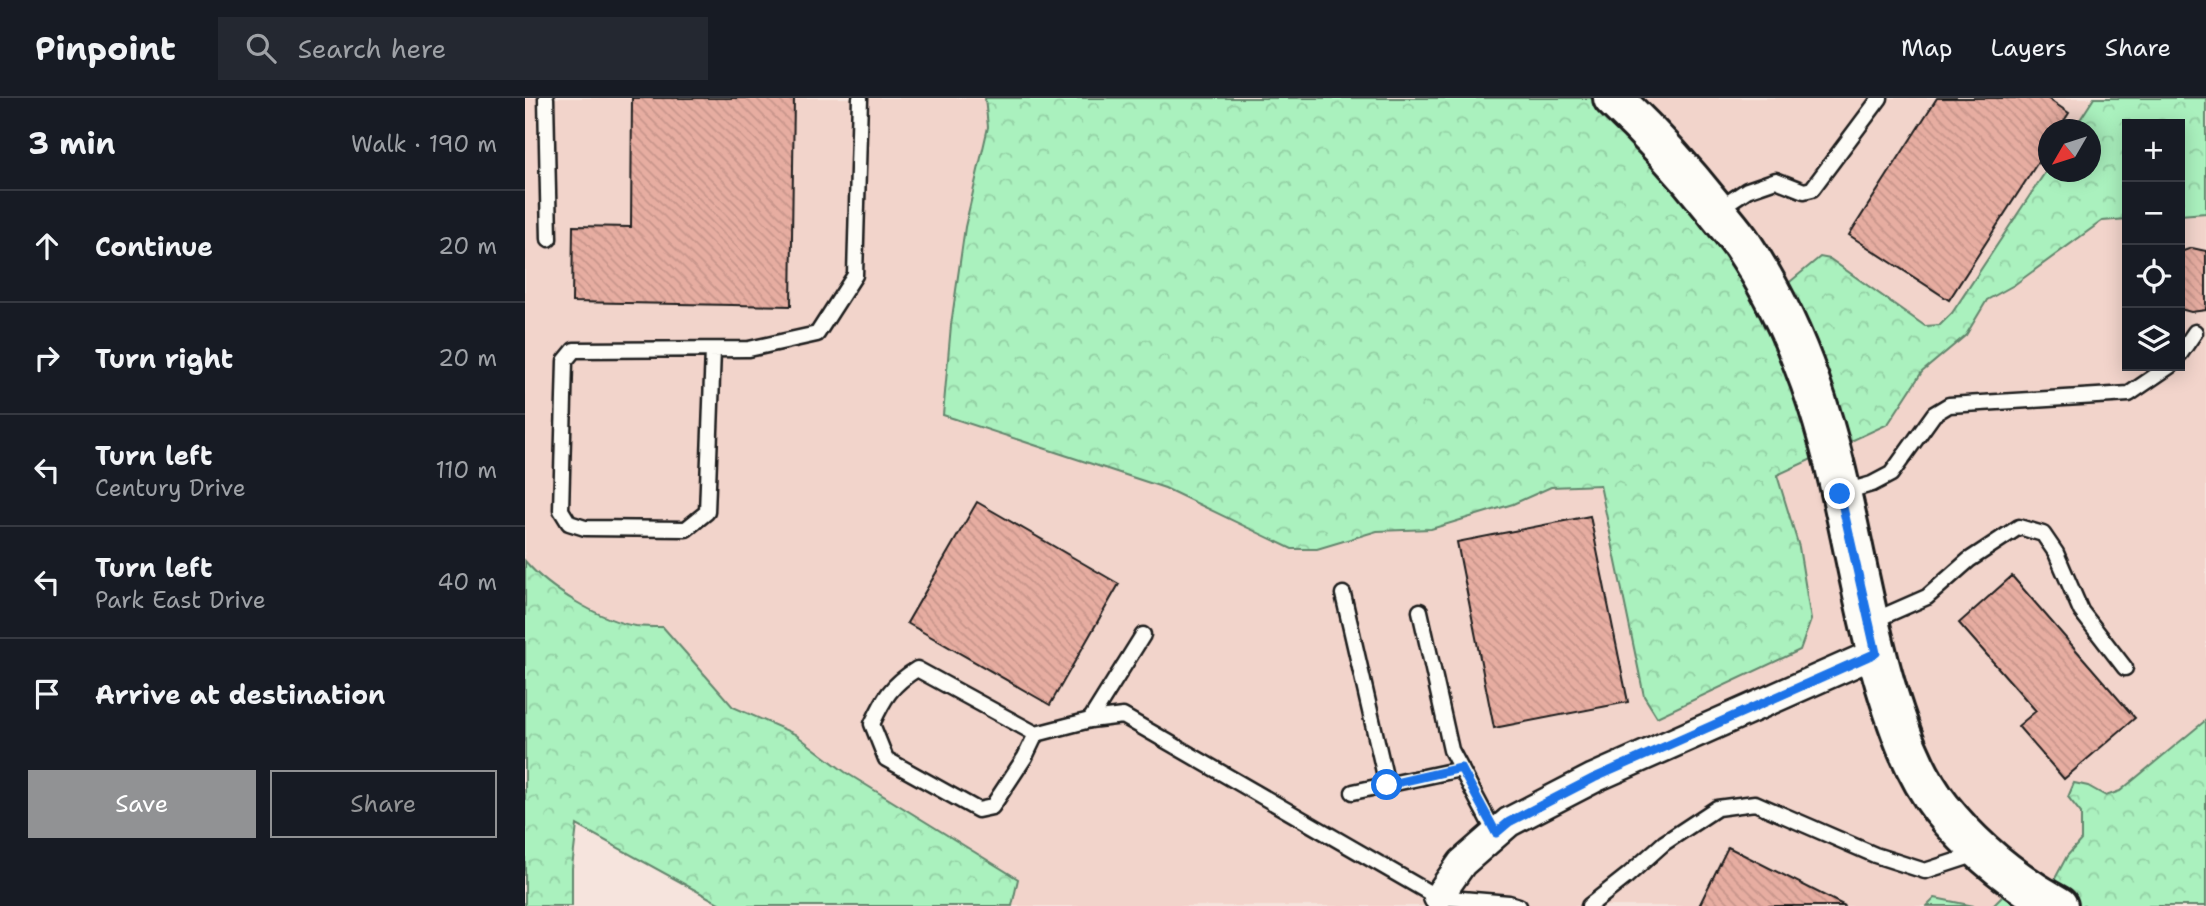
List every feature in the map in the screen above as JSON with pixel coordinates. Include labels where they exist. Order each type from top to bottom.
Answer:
[{"type":"street","points":[[1613,98],[1675,160],[1742,243],[1790,335],[1810,382],[1829,444],[1873,638],[1896,718],[1923,780],[1940,807],[1982,852],[2006,873],[2058,906]]},
{"type":"street","points":[[1442,901],[1462,863],[1509,822],[1873,638]]},
{"type":"lane","points":[[546,98],[549,239]]},
{"type":"lane","points":[[712,350],[706,512],[686,528],[585,528],[569,523],[561,510],[565,361],[574,350],[749,349],[817,334],[855,275],[860,98]]},
{"type":"lane","points":[[1716,211],[1747,190],[1776,180],[1804,191],[1812,189],[1880,98]]},
{"type":"lane","points":[[2185,347],[2195,332]]},
{"type":"lane","points":[[1840,494],[1872,484],[1891,474],[1934,414],[1949,405],[2129,394],[2163,371]]},
{"type":"lane","points":[[1873,638],[1927,597],[1969,560],[2019,527],[2043,534],[2056,553],[2081,611],[2125,668]]},
{"type":"lane","points":[[1343,594],[1387,785]]},
{"type":"lane","points":[[1420,611],[1451,750],[1496,833]]},
{"type":"lane","points":[[1090,720],[1143,635]]},
{"type":"lane","points":[[1036,734],[1025,757],[992,807],[978,810],[886,760],[871,724],[886,695],[917,669],[1036,734],[1090,720],[1123,716],[1442,901],[1510,903],[1519,906]]},
{"type":"lane","points":[[1353,792],[1461,768]]},
{"type":"lane","points":[[1589,906],[1664,843],[1717,808],[1739,804],[1755,803],[1875,855],[1925,872],[1982,852]]},
{"type":"shaded area","points":[[525,98],[985,98],[988,127],[965,227],[951,325],[943,415],[1165,488],[1292,549],[1317,549],[1377,531],[1431,529],[1513,504],[1551,487],[1600,485],[1644,696],[1657,717],[1800,650],[1811,619],[1799,547],[1777,475],[1888,424],[1922,372],[1966,335],[1987,300],[2014,285],[2102,221],[2122,219],[2122,371],[2185,371],[2185,215],[2206,213],[2206,720],[2120,791],[2106,796],[2081,840],[2067,856],[2050,888],[2015,885],[1993,906],[1974,906],[1935,898],[1927,906],[1012,906],[1017,879],[845,772],[795,734],[733,707],[664,627],[635,626],[593,612],[535,573],[525,561]]},
{"type":"shaded area","points":[[1606,98],[2094,98],[2080,119],[2038,119],[2039,182],[1952,313],[1940,326],[1925,326],[1830,260],[1820,257],[1785,286]]},
{"type":"green space","points":[[985,98],[1606,98],[1785,286],[1820,257],[1830,259],[1925,326],[1940,325],[1952,313],[2039,182],[2101,182],[2101,119],[2080,119],[2094,98],[2206,98],[2206,213],[2185,215],[2185,119],[2122,119],[2122,219],[2102,221],[2014,285],[1987,300],[1966,335],[1922,372],[1888,424],[1777,475],[1799,547],[1811,620],[1800,650],[1657,717],[1644,696],[1600,485],[1551,487],[1513,504],[1431,529],[1377,531],[1317,549],[1292,549],[1165,488],[943,415],[951,325],[965,227],[988,127]]},
{"type":"green space","points":[[525,561],[561,592],[607,618],[636,626],[663,627],[733,707],[795,734],[845,772],[1018,879],[1012,906],[724,906],[577,825],[572,868],[572,906],[525,906]]},
{"type":"green space","points":[[2206,720],[2206,906],[1993,906],[2015,884],[2050,888],[2067,856],[2081,840],[2081,813],[2068,797],[2074,783],[2088,786],[2106,796],[2120,791]]},
{"type":"green space","points":[[1935,898],[1974,906],[1927,906]]},
{"type":"building","points":[[632,98],[794,98],[791,306],[572,302],[573,226],[631,227]]},
{"type":"building","points":[[1937,98],[2047,98],[2069,113],[2065,119],[2038,119],[2038,162],[1949,300],[1849,235]]},
{"type":"building","points":[[2192,248],[2206,251],[2206,310],[2185,310],[2185,250]]},
{"type":"building","points":[[977,502],[1119,584],[1050,705],[907,623]]},
{"type":"building","points":[[1590,516],[1628,702],[1494,728],[1457,542]]},
{"type":"building","points":[[2012,576],[2135,718],[2064,779],[2018,726],[2036,711],[1959,623]]},
{"type":"building","points":[[1728,847],[1845,906],[1699,906]]},
{"type":"route","points":[[1387,785],[1461,768],[1496,833],[1509,822],[1594,778],[1876,653],[1840,494]]}]
